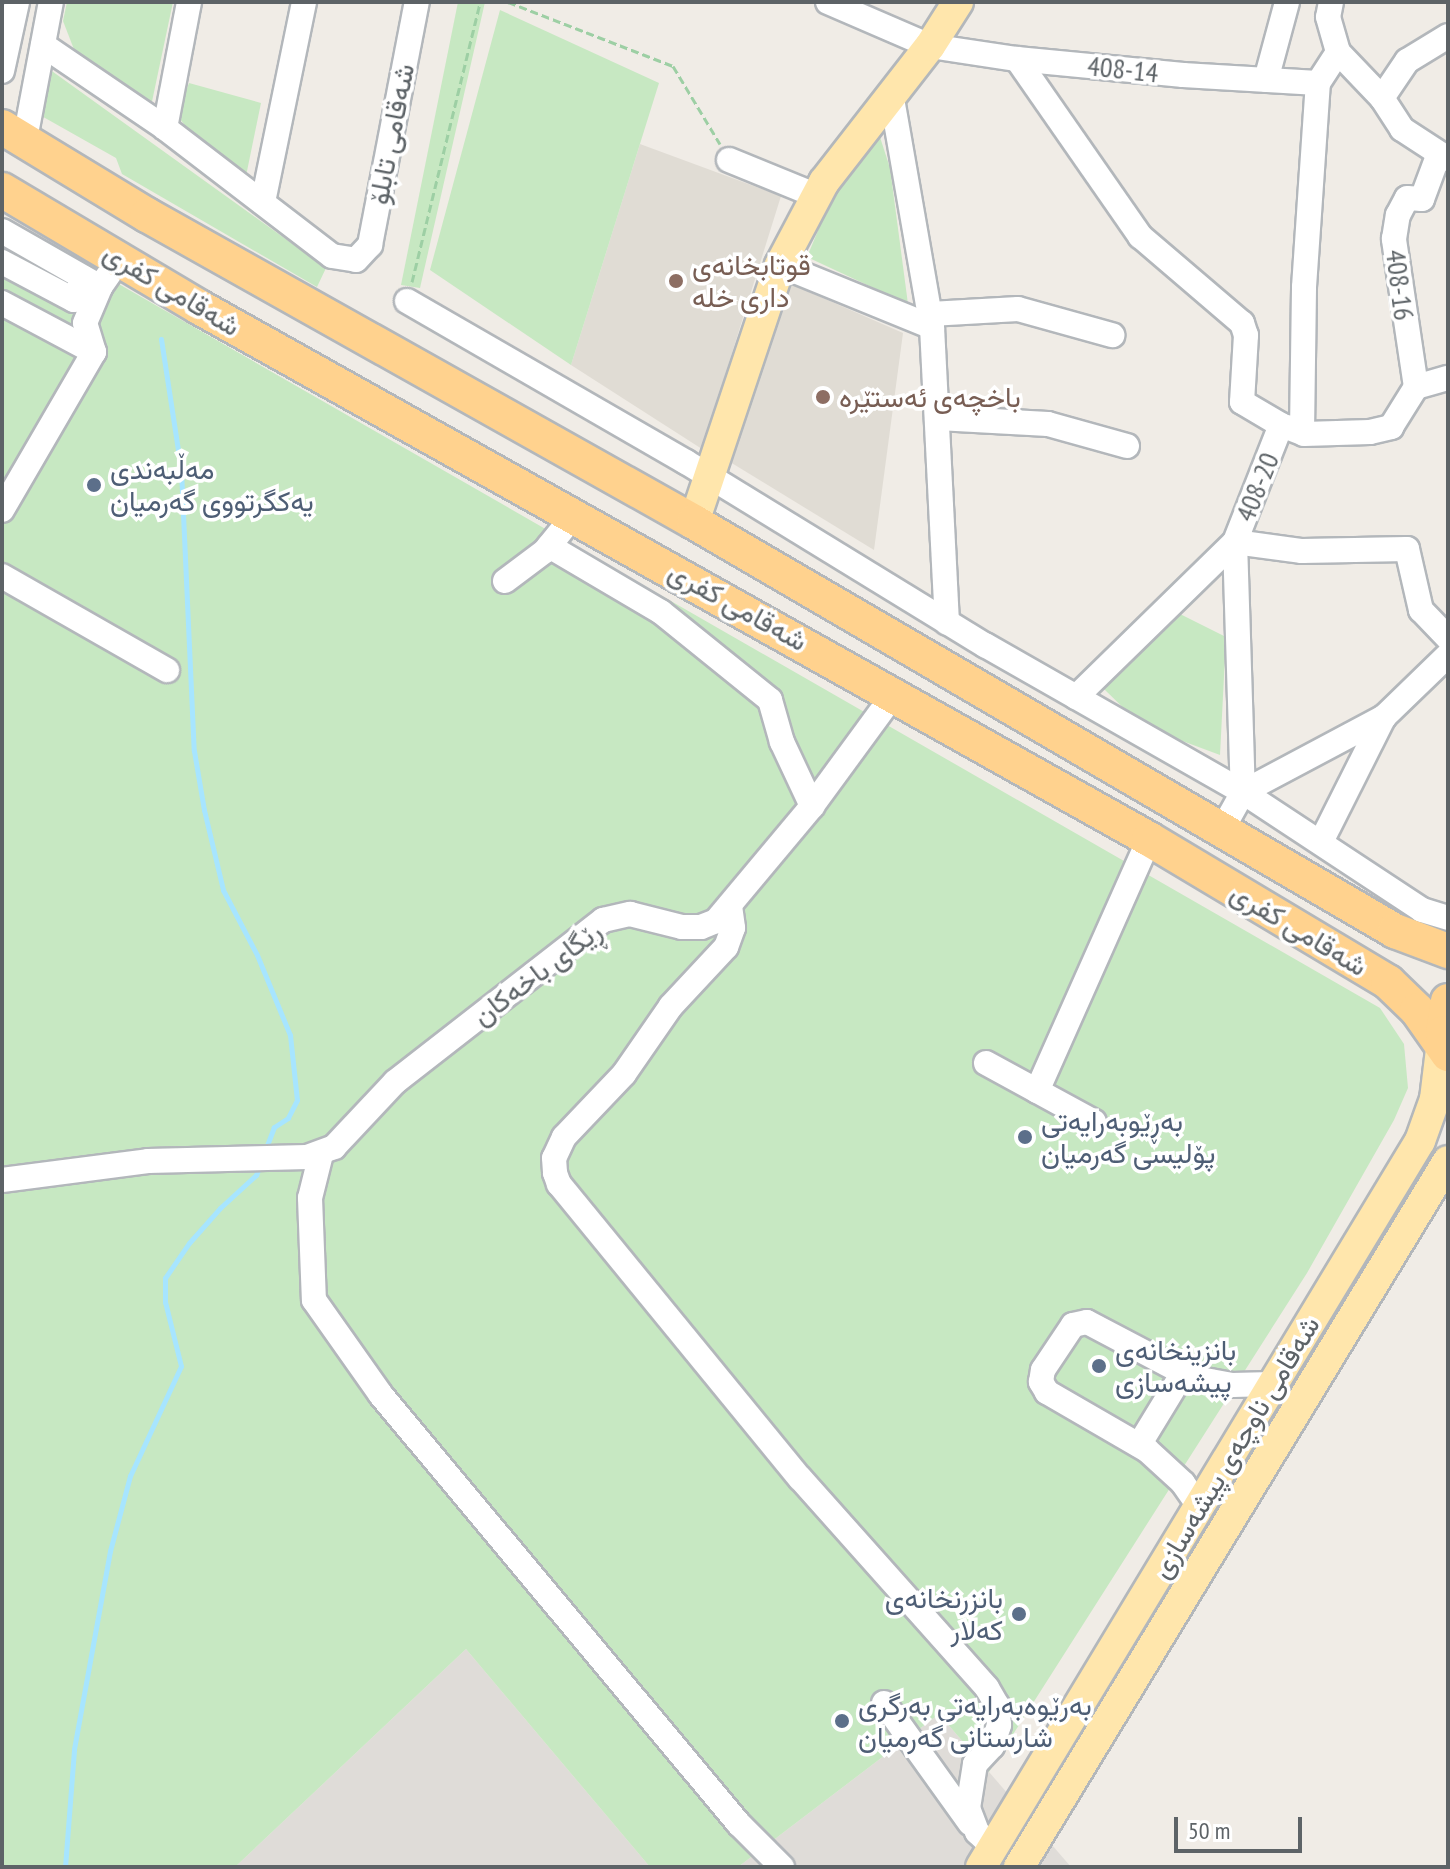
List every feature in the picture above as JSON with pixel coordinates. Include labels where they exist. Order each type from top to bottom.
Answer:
[{"type":"highway","name":"شەقامی کفری","points":[[14,133],[147,215],[694,522],[1395,931],[1448,951]]},
{"type":"highway","name":"شەقامی کفری","points":[[2,190],[199,307],[1149,839],[1388,982],[1446,1037]]},
{"type":"highway","points":[[120,258],[147,215]]},
{"type":"main road","points":[[694,522],[706,477],[780,265],[848,147],[930,46],[950,7]]},
{"type":"main road","name":"شەقامی ناوچەی پیشەسازی","points":[[984,1849],[1199,1506],[1420,1141],[1435,1099],[1446,1037]]},
{"type":"main road","name":"شەقامی ناوچەی پیشەسازی","points":[[1021,1866],[1444,1180]]},
{"type":"main road","points":[[984,1849],[1021,1866]]},
{"type":"street","points":[[17,2],[2,71],[36,85]]},
{"type":"street","points":[[14,133],[36,85],[51,2]]},
{"type":"street","points":[[165,128],[189,2]]},
{"type":"street","points":[[43,45],[165,128],[263,202],[304,2]]},
{"type":"street","name":"شەقامی تابلۆ","points":[[263,202],[332,256],[356,260],[370,245],[417,2]]},
{"type":"street","name":"408-14","points":[[828,2],[930,46],[1017,59],[1318,83]]},
{"type":"street","points":[[1266,80],[1287,2]]},
{"type":"street","points":[[1331,2],[1328,17],[1338,52],[1382,98],[1402,129],[1443,158]]},
{"type":"street","points":[[1382,98],[1407,61],[1448,36]]},
{"type":"street","points":[[1338,52],[1318,83],[1292,429],[1370,432],[1391,427],[1416,387],[1448,378]]},
{"type":"street","name":"408-20","points":[[1017,59],[1140,236],[1242,323],[1246,335],[1242,402],[1292,429],[1235,542],[1243,792]]},
{"type":"street","points":[[891,93],[931,320],[947,623]]},
{"type":"street","name":"408-16","points":[[1416,387],[1394,239],[1398,215],[1407,198],[1422,199],[1443,158]]},
{"type":"street","points":[[729,160],[817,196]]},
{"type":"street","points":[[2,231],[91,282]]},
{"type":"street","points":[[2,262],[74,300],[120,258]]},
{"type":"street","points":[[780,265],[931,320],[1018,309],[1112,335]]},
{"type":"street","points":[[2,510],[94,352],[85,323],[91,282]]},
{"type":"street","points":[[407,301],[822,544],[947,623],[1243,792],[1422,910],[1448,918]]},
{"type":"street","points":[[2,303],[94,352]]},
{"type":"street","points":[[938,418],[1048,424],[1127,446]]},
{"type":"street","points":[[505,581],[549,546],[574,515]]},
{"type":"street","points":[[1076,697],[1235,542],[1302,551],[1407,549],[1421,610],[1448,638]]},
{"type":"street","points":[[549,546],[661,612],[770,700],[782,742],[812,806]]},
{"type":"street","points":[[2,576],[167,670]]},
{"type":"street","points":[[1223,828],[1243,792],[1384,717],[1448,655]]},
{"type":"street","name":"ڕێگای باخەکان","points":[[314,1155],[346,1137],[373,1102],[395,1082],[603,920],[630,914],[663,923],[701,927],[716,921],[812,806],[894,694]]},
{"type":"street","points":[[1321,842],[1384,717]]},
{"type":"street","points":[[1037,1091],[1149,839]]},
{"type":"street","points":[[730,906],[733,928],[726,947],[671,1006],[624,1074],[564,1137],[554,1158],[555,1173],[559,1184],[800,1478],[987,1688],[997,1705],[999,1725],[992,1746],[975,1764],[968,1808],[984,1849]]},
{"type":"street","points":[[986,1063],[1094,1122]]},
{"type":"street","points":[[2,1180],[148,1161],[314,1155],[310,1198],[314,1300],[391,1407],[739,1824],[782,1867]]},
{"type":"street","points":[[1199,1506],[1171,1470],[1139,1445],[1047,1392],[1041,1382],[1043,1370],[1073,1325],[1087,1322],[1183,1373],[1219,1384],[1273,1384]]},
{"type":"street","points":[[1139,1445],[1183,1373]]},
{"type":"street","points":[[884,1703],[984,1849]]},
{"type":"path","points":[[407,301],[480,2]]},
{"type":"path","points":[[508,2],[673,66],[729,160]]},
{"type":"shaded area","name":"قوتابخانەی داری خلە","points":[[640,144],[781,196],[702,449],[571,365]]},
{"type":"shaded area","name":"باخچەی ئەستێرە","points":[[791,284],[903,333],[874,550],[730,462]]},
{"type":"shaded area","points":[[466,1649],[650,1867],[235,1867]]},
{"type":"shaded area","points":[[939,1714],[1071,1867],[738,1867]]},
{"type":"green space","points":[[67,2],[173,2],[150,111],[75,52],[63,21]]},
{"type":"green space","points":[[458,2],[485,2],[420,288],[401,285]]},
{"type":"green space","points":[[500,10],[659,83],[571,365],[430,270]]},
{"type":"green space","points":[[49,69],[326,268],[317,287],[122,174],[116,158],[38,114]]},
{"type":"green space","points":[[189,83],[261,103],[246,176],[189,131],[177,115]]},
{"type":"green space","points":[[878,131],[890,168],[908,304],[807,257],[832,197]]},
{"type":"green space","points":[[2,217],[1380,1008],[1404,1044],[1408,1088],[1394,1120],[1307,1273],[989,1772],[939,1714],[738,1867],[650,1867],[466,1649],[235,1867],[2,1867]]},
{"type":"green space","points":[[1180,614],[1226,637],[1220,755],[1142,726],[1104,689]]},
{"type":"waterway","points":[[161,339],[181,470],[194,751],[204,810],[223,890],[257,955],[290,1035],[297,1100],[288,1118],[274,1127],[265,1150]]},
{"type":"waterway","points":[[65,1867],[74,1749],[110,1551],[130,1476],[181,1366],[165,1302],[165,1278],[189,1243],[220,1208],[256,1175],[261,1164]]},
{"type":"place","name":"قوتابخانەی داری خلە","points":[[676,281]]},
{"type":"place","name":"باخچەی ئەستێرە","points":[[823,397]]},
{"type":"place","name":"مەڵبەندی یەکگرتووی گەرمیان","points":[[94,485]]},
{"type":"place","name":"بەڕێوبەرایەتی پۆلیسی گەرمیان","points":[[1025,1137]]},
{"type":"place","name":"بانزینخانەی پیشەسازی","points":[[1099,1366]]},
{"type":"place","name":"بانزرنخانەی کەلار","points":[[1019,1614]]},
{"type":"place","name":"بەرێوەبەرایەتی بەرگری شارستانی گەرمیان","points":[[842,1721]]}]
